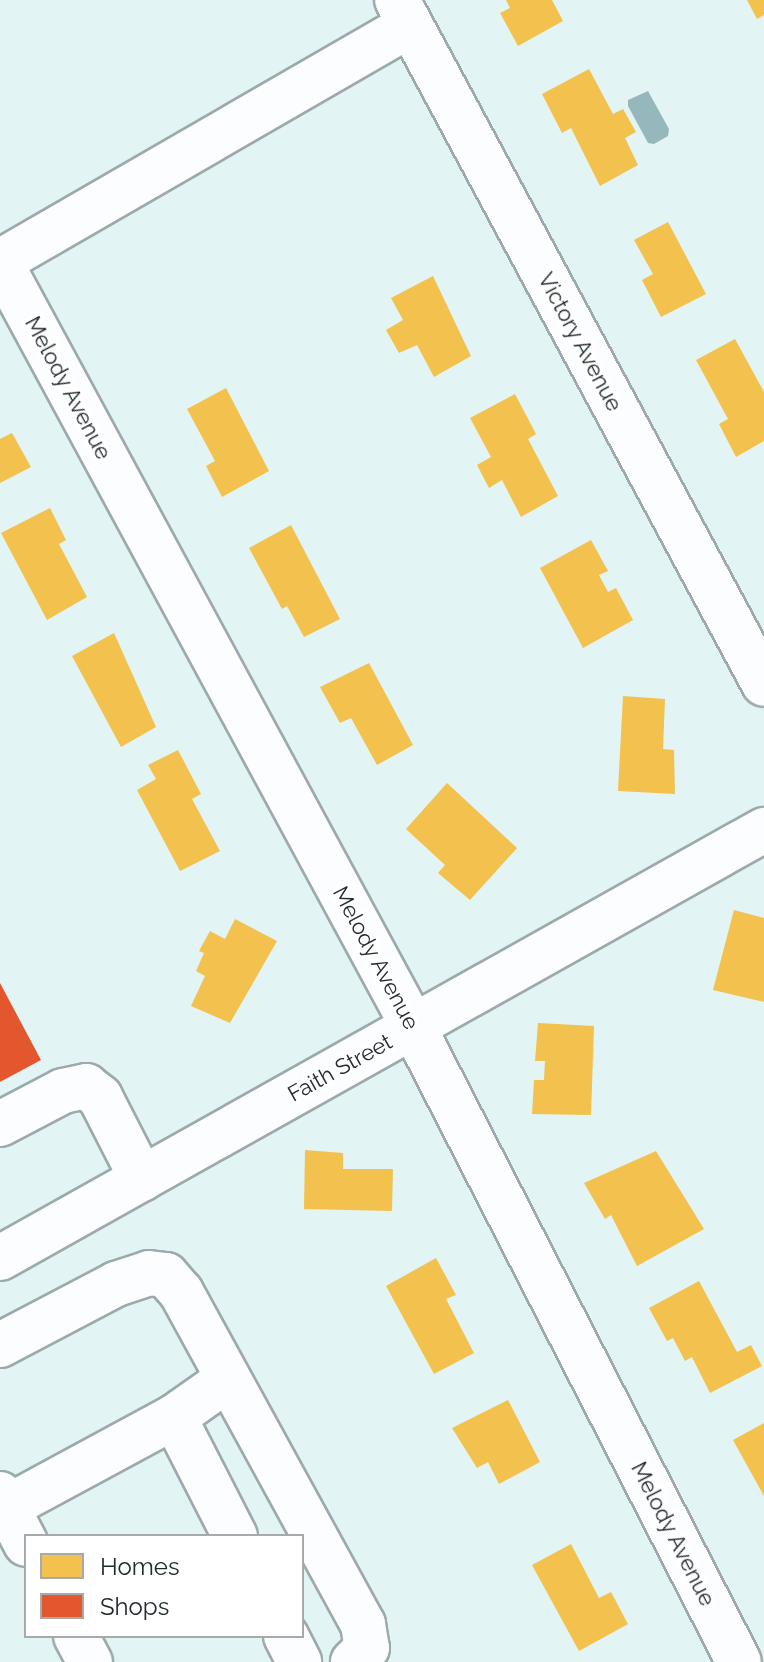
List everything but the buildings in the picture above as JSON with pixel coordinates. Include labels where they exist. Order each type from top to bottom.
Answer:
[{"type":"street","points":[[0,262],[403,12]]},
{"type":"street","name":"Victory Avenue","points":[[403,12],[764,684]]},
{"type":"street","name":"Melody Avenue","points":[[0,262],[414,1028],[739,1662]]},
{"type":"street","name":"Faith Street","points":[[0,1258],[764,830]]},
{"type":"street","points":[[0,1124],[63,1091],[86,1086],[100,1097],[142,1179]]},
{"type":"street","points":[[5,1329],[116,1284],[149,1273],[166,1275],[181,1292],[363,1624],[367,1648],[353,1662]]},
{"type":"street","points":[[8,1514],[174,1417],[228,1379]]},
{"type":"street","points":[[174,1417],[234,1534]]},
{"type":"street","points":[[77,1638],[90,1662]]},
{"type":"street","points":[[287,1638],[299,1662]]},
{"type":"water","points":[[648,91],[669,129],[668,136],[654,144],[648,143],[628,106],[628,100]]}]
